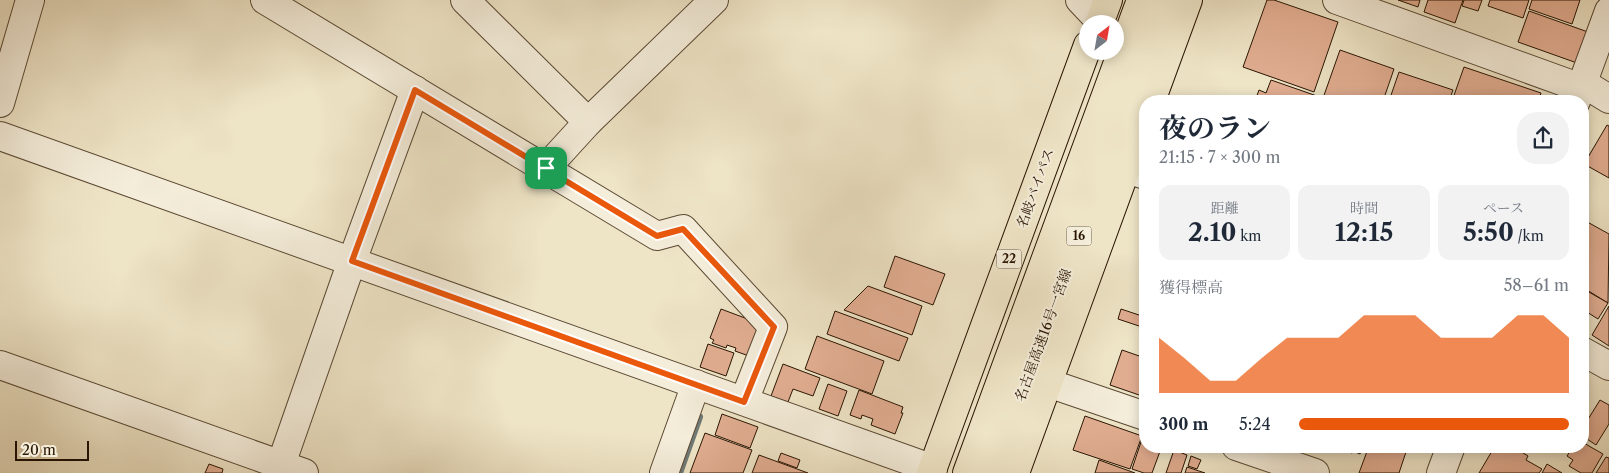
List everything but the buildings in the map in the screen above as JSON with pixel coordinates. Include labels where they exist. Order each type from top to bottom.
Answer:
[{"type":"highway","points":[[967,473],[1141,0]]},
{"type":"highway","name":"名古屋高速16号一宮線","points":[[993,473],[1166,0]]},
{"type":"highway","points":[[1153,95],[1188,0]]},
{"type":"highway","name":"名岐バイパス","points":[[934,472],[1083,60]]},
{"type":"highway","points":[[934,472],[1087,60]]},
{"type":"highway","points":[[1015,473],[1048,383],[1136,172],[1139,154]]},
{"type":"street","points":[[0,103],[30,0]]},
{"type":"street","points":[[265,0],[657,236],[683,229],[774,327],[744,402]]},
{"type":"street","points":[[465,0],[588,122]]},
{"type":"street","points":[[546,168],[588,122],[714,0]]},
{"type":"street","points":[[1337,0],[1580,91],[1609,99]]},
{"type":"street","points":[[1580,91],[1609,11]]},
{"type":"street","points":[[0,365],[287,470],[352,261],[415,90]]},
{"type":"street","points":[[0,136],[696,384],[934,472]]},
{"type":"street","points":[[1589,355],[1609,366]]},
{"type":"street","points":[[1048,383],[1139,414]]},
{"type":"street","points":[[664,473],[696,384]]},
{"type":"street","points":[[1257,453],[1316,473]]},
{"type":"street","points":[[1441,473],[1448,453]]},
{"type":"waterway","points":[[679,473],[699,417]]},
{"type":"route","points":[[415,90],[546,168],[657,236],[683,229],[774,327],[744,402],[352,261],[415,90]]}]
